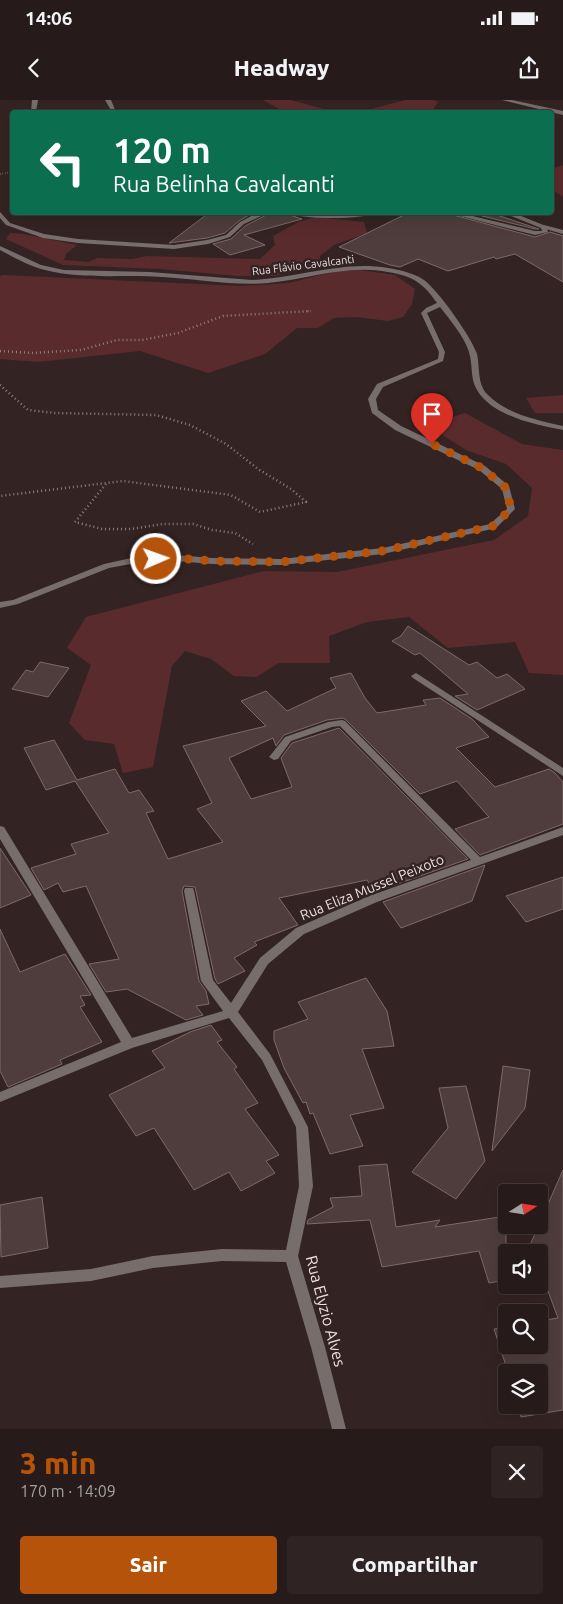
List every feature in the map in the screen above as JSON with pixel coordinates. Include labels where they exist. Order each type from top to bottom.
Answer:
[{"type":"street","points":[[505,100],[550,110]]},
{"type":"street","points":[[0,214],[8,224],[43,236],[87,242],[174,247],[208,242],[228,236],[242,223],[257,215]]},
{"type":"street","points":[[326,215],[352,217],[362,215]]},
{"type":"street","points":[[460,215],[535,232],[545,232],[544,227]]},
{"type":"street","points":[[512,215],[563,232]]},
{"type":"street","name":"Rua Flávio Cavalcanti","points":[[0,248],[51,270],[82,273],[148,274],[239,282],[289,278],[317,271],[346,268],[384,270],[416,278],[426,284],[472,349],[476,382],[484,395],[505,409],[528,419],[563,428]]},
{"type":"street","points":[[0,605],[15,602],[107,566],[136,560],[176,558],[212,561],[281,562],[383,551],[493,526],[511,509],[506,488],[482,468],[398,428],[375,411],[372,399],[380,386],[440,360],[442,352],[424,313],[428,309],[441,304]]},
{"type":"street","points":[[416,676],[563,773]]},
{"type":"street","points":[[274,757],[288,739],[331,724],[342,723],[478,861]]},
{"type":"street","points":[[0,830],[129,1044]]},
{"type":"street","name":"Rua Eliza Mussel Peixoto","points":[[231,1013],[264,961],[300,931],[373,899],[563,831]]},
{"type":"street","name":"Rua Elyzio Alves","points":[[189,890],[207,981],[266,1057],[302,1127],[306,1186],[291,1256],[340,1429]]},
{"type":"street","points":[[0,1097],[129,1044],[231,1013]]},
{"type":"street","points":[[0,1282],[91,1275],[153,1262],[222,1255],[291,1256]]},
{"type":"path","points":[[0,351],[34,353],[81,350],[117,340],[142,340],[178,333],[223,316],[311,311]]},
{"type":"path","points":[[0,385],[28,410],[55,413],[156,415],[190,425],[226,444],[258,469],[291,489],[306,502],[260,512],[231,495],[123,482],[0,496]]},
{"type":"path","points":[[106,483],[75,522],[102,529],[131,530],[163,524],[193,524],[212,530],[235,533],[281,562]]},
{"type":"shaded area","points":[[263,100],[291,100],[328,110],[280,110]]},
{"type":"shaded area","points":[[405,100],[433,100],[438,102],[434,108],[436,110],[368,110]]},
{"type":"shaded area","points":[[563,165],[563,197],[554,191],[554,168]]},
{"type":"shaded area","points":[[316,217],[364,222],[367,233],[334,245],[320,256],[319,265],[275,276],[237,276],[160,269],[63,265],[6,239],[10,233],[24,234],[77,245],[66,254],[64,260],[88,262],[97,258],[132,259],[147,256],[260,259],[275,245],[273,236],[298,222]]},
{"type":"shaded area","points":[[360,270],[395,275],[415,289],[412,304],[403,317],[388,321],[356,317],[334,318],[318,328],[297,328],[265,354],[208,373],[140,351],[38,362],[0,359],[0,276],[3,275],[241,286],[289,283],[336,271]]},
{"type":"shaded area","points":[[563,395],[563,413],[535,413],[526,398]]},
{"type":"shaded area","points":[[465,413],[522,444],[563,450],[563,675],[529,673],[515,642],[448,648],[409,617],[367,622],[329,636],[330,663],[279,663],[256,677],[234,676],[211,659],[185,651],[172,666],[153,767],[123,773],[114,744],[85,740],[69,723],[91,665],[67,648],[86,617],[264,571],[337,572],[494,540],[528,516],[532,488],[506,464],[466,450],[430,427],[439,421]]},
{"type":"building","points":[[206,215],[249,215],[225,233],[207,238],[169,243]]},
{"type":"building","points":[[266,215],[290,215],[302,219],[244,235],[265,245],[230,255],[213,244],[231,239],[245,226]]},
{"type":"building","points":[[404,215],[453,215],[535,237],[550,232],[563,236],[563,282],[515,254],[496,259],[494,257],[448,271],[418,259],[400,267],[390,265],[339,247]]},
{"type":"building","points":[[478,215],[497,215],[539,229]]},
{"type":"building","points":[[408,626],[469,665],[477,662],[497,678],[507,674],[525,689],[477,710],[455,696],[468,694],[420,653],[415,655],[392,641],[401,636]]},
{"type":"building","points":[[40,662],[69,668],[48,697],[12,689],[26,670],[33,672]]},
{"type":"building","points":[[351,673],[365,698],[377,713],[426,705],[423,700],[440,698],[472,719],[489,737],[456,748],[495,787],[549,769],[555,773],[563,782],[563,824],[480,855],[455,829],[489,817],[457,781],[420,794],[343,718],[327,720],[284,735],[276,746],[273,738],[229,758],[251,799],[292,787],[281,758],[292,743],[339,728],[468,859],[375,892],[367,880],[279,898],[298,925],[254,942],[257,945],[234,958],[245,971],[218,984],[215,979],[195,887],[184,886],[182,891],[199,981],[206,991],[209,1004],[196,1006],[203,1015],[186,1020],[127,989],[106,992],[89,964],[119,959],[86,886],[63,892],[58,883],[44,890],[31,868],[76,854],[71,844],[109,833],[75,781],[46,790],[24,748],[54,740],[77,780],[115,769],[129,793],[139,790],[154,811],[146,813],[168,859],[223,842],[197,809],[212,803],[183,746],[266,726],[241,701],[266,691],[287,711],[336,688],[330,678]]},
{"type":"building","points":[[0,848],[31,895],[0,908]]},
{"type":"building","points":[[485,865],[472,901],[401,928],[383,902]]},
{"type":"building","points":[[563,877],[563,909],[526,922],[506,896]]},
{"type":"building","points":[[0,929],[20,972],[65,954],[91,995],[80,996],[85,1005],[80,1007],[102,1042],[60,1060],[62,1064],[8,1087],[0,1071]]},
{"type":"building","points":[[366,978],[387,1011],[394,1046],[362,1049],[384,1108],[350,1115],[363,1146],[330,1154],[313,1113],[310,1114],[306,1102],[303,1103],[284,1068],[274,1040],[274,1031],[308,1019],[298,1002]]},
{"type":"building","points":[[211,1025],[222,1040],[217,1042],[237,1067],[234,1069],[258,1103],[245,1109],[279,1155],[266,1161],[275,1173],[241,1191],[229,1172],[194,1190],[154,1128],[136,1136],[109,1095],[165,1068],[152,1051],[190,1032]]},
{"type":"building","points":[[503,1066],[530,1070],[525,1108],[492,1151]]},
{"type":"building","points":[[466,1086],[485,1161],[456,1199],[412,1172],[448,1128],[439,1088]]},
{"type":"building","points":[[387,1164],[396,1227],[440,1220],[435,1227],[498,1217],[498,1234],[506,1234],[506,1244],[498,1244],[498,1281],[489,1283],[479,1251],[382,1267],[370,1220],[307,1224],[308,1220],[333,1207],[330,1198],[362,1196],[359,1166]]},
{"type":"building","points":[[563,1170],[563,1410],[548,1412],[548,1364],[505,1364],[502,1354],[548,1354],[548,1320],[558,1318],[548,1291],[548,1244],[530,1244],[535,1234],[548,1234],[548,1204]]},
{"type":"building","points":[[42,1197],[48,1248],[1,1257],[0,1205]]},
{"type":"building","points":[[498,1328],[498,1341],[494,1329]]},
{"type":"building","points":[[520,1414],[539,1414],[521,1417]]},
{"type":"route","points":[[156,559],[281,562],[383,551],[493,526],[511,509],[506,488],[482,468],[432,444]]}]
